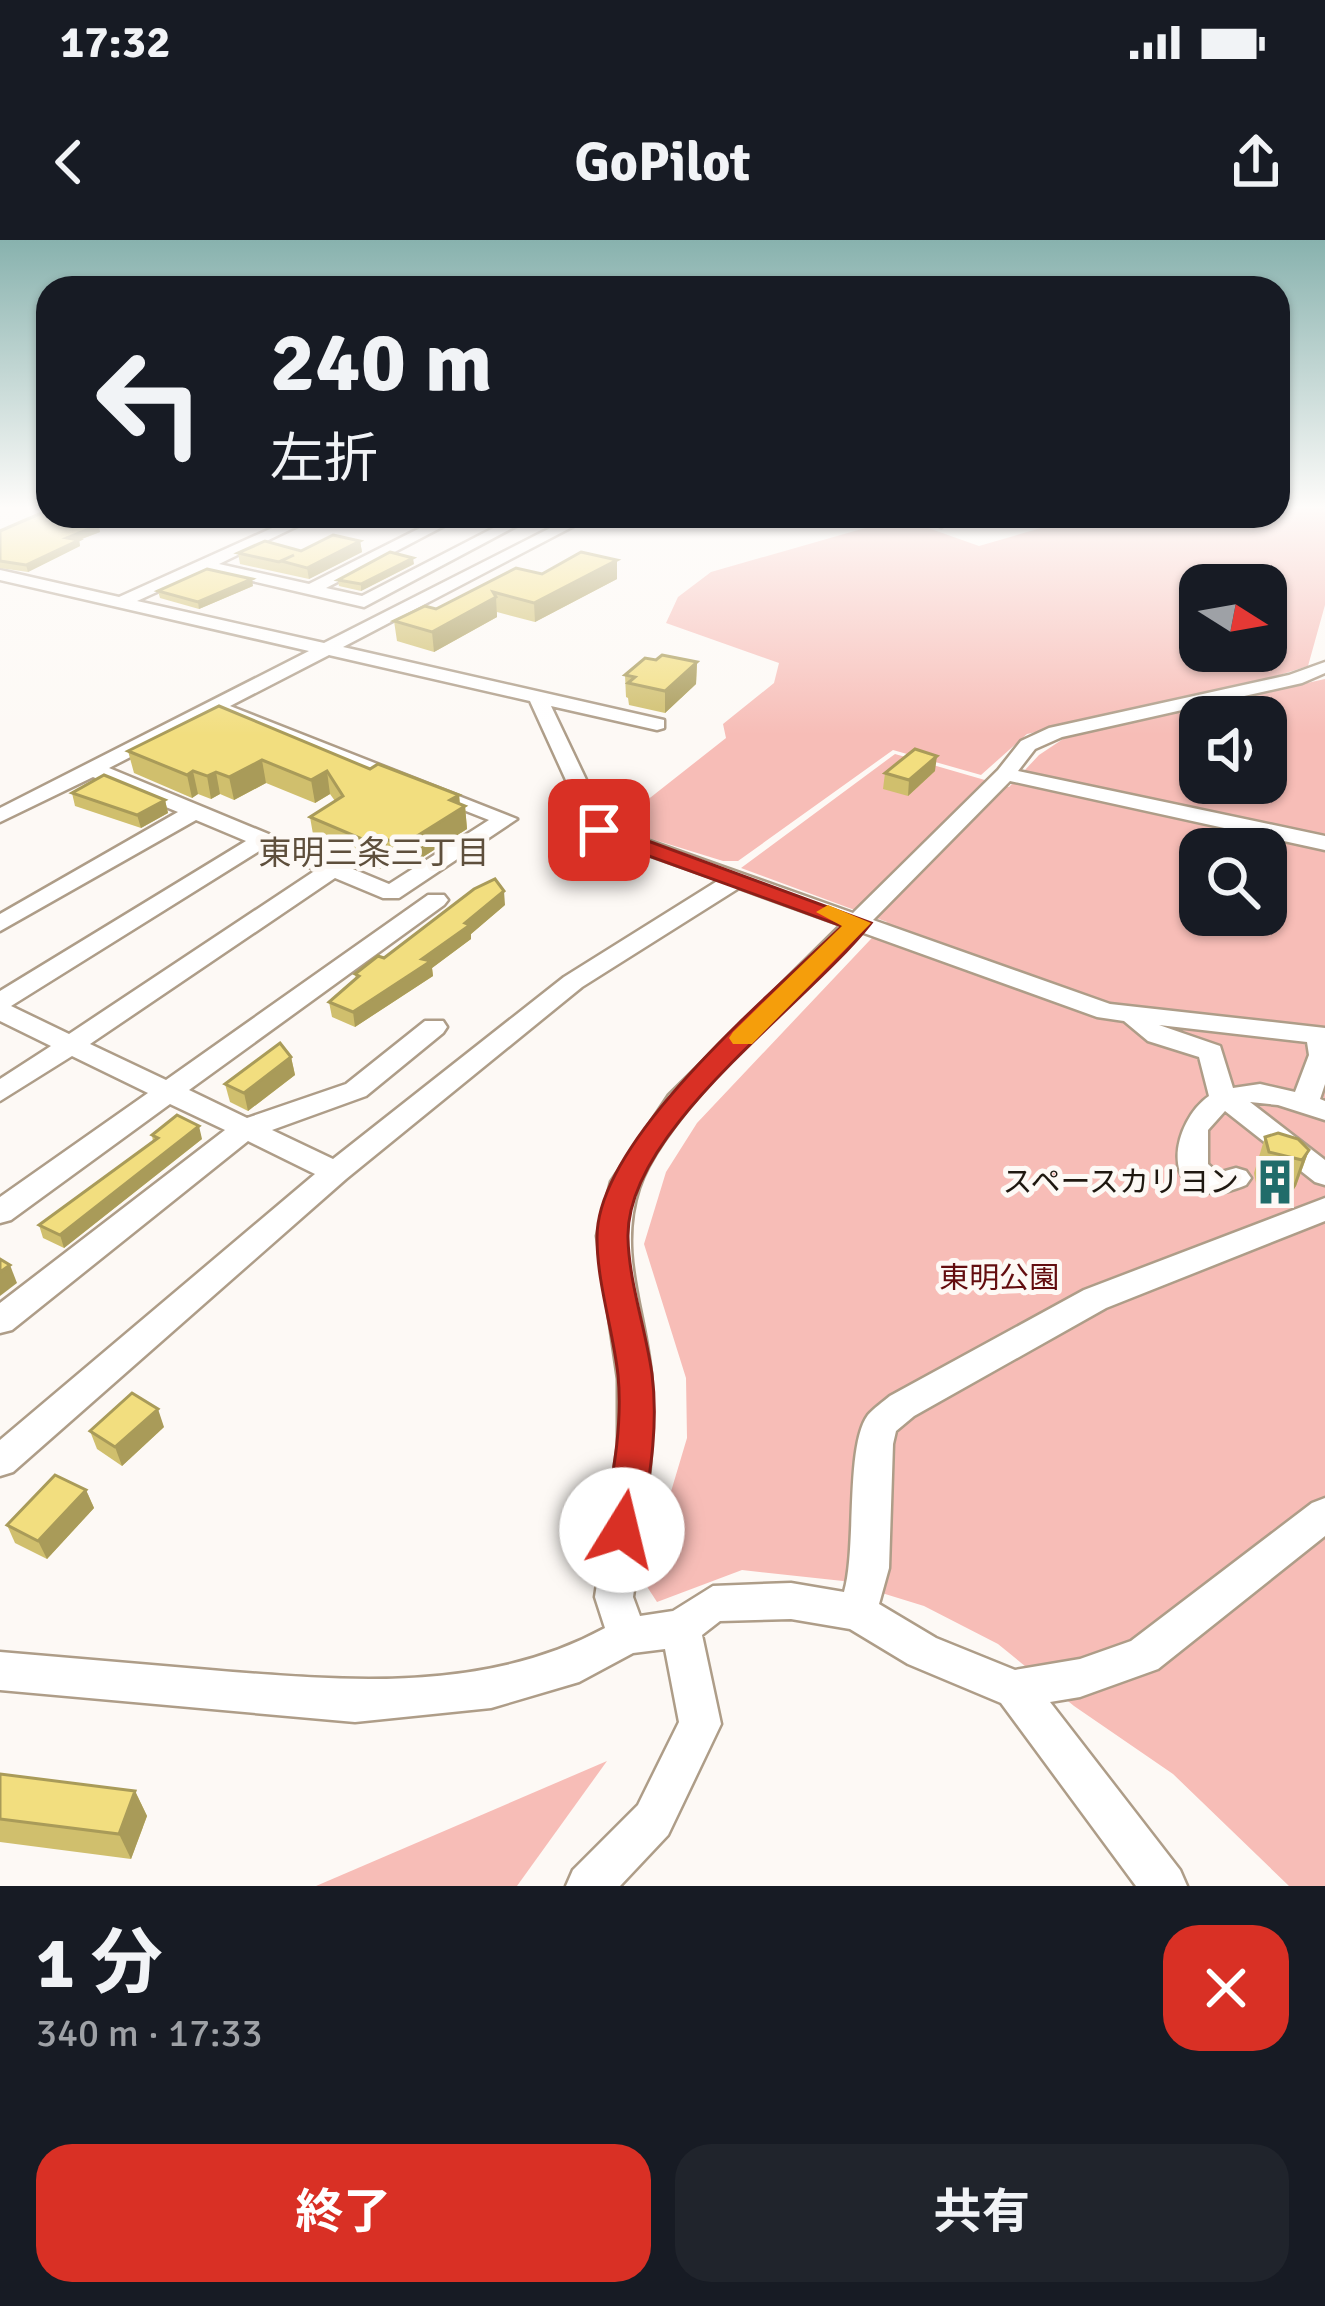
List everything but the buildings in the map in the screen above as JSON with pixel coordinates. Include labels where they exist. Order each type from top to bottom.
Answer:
[{"type":"street","points":[[32,582],[658,724]]},
{"type":"street","points":[[124,601],[167,582]]},
{"type":"street","points":[[289,582],[364,602],[402,582]]},
{"type":"street","points":[[315,587],[325,582]]},
{"type":"street","points":[[0,815],[458,582]]},
{"type":"street","points":[[627,1636],[614,1597],[636,1445],[635,1379],[612,1236],[626,1182],[679,1101],[1028,746],[1056,732],[1295,679],[1325,667]]},
{"type":"street","points":[[536,694],[599,830],[1106,1011],[1322,1036],[1314,1108],[1249,1093],[1205,1114],[1190,1130],[1187,1147],[1196,1169],[1211,1182],[1225,1184],[1237,1178]]},
{"type":"street","points":[[92,769],[391,893],[506,819],[217,707]]},
{"type":"street","points":[[1005,774],[1325,843]]},
{"type":"street","points":[[0,924],[197,810]]},
{"type":"street","points":[[266,838],[0,1006],[69,1047],[336,1172]]},
{"type":"street","points":[[0,1092],[336,867]]},
{"type":"street","points":[[0,1461],[336,1172],[573,982],[737,879]]},
{"type":"street","points":[[0,1212],[436,900]]},
{"type":"street","points":[[1131,1014],[1142,1028],[1162,1039],[1210,1052],[1221,1094],[1325,1174]]},
{"type":"street","points":[[0,1321],[245,1130],[356,1090],[434,1027]]},
{"type":"street","points":[[857,1612],[871,1568],[874,1444],[881,1424],[902,1406],[1095,1299],[1325,1209]]},
{"type":"street","points":[[1015,1689],[1080,1678],[1144,1656],[1325,1514]]},
{"type":"street","points":[[0,1671],[355,1702],[491,1689],[579,1663],[627,1636],[681,1628],[713,1604],[791,1601],[857,1612],[922,1651],[1015,1689],[1164,1886]]},
{"type":"street","points":[[589,1886],[653,1820],[700,1724],[681,1628]]},
{"type":"green space","points":[[698,582],[1179,582],[1179,672],[1287,672],[1287,582],[1325,582],[1325,605],[1308,666],[1245,686],[1179,696],[1179,701],[1027,734],[981,775],[893,750],[738,861],[723,861],[613,827],[726,738],[723,724],[774,683],[779,663],[666,623],[678,597]]},
{"type":"green space","name":"東明公園","points":[[1325,679],[1325,1886],[1289,1886],[1173,1774],[1074,1706],[998,1644],[924,1606],[843,1581],[742,1570],[657,1602],[644,1582],[687,1438],[686,1378],[644,1244],[666,1172],[697,1123],[887,922],[741,868],[895,754],[1009,787],[1039,755],[1066,737],[1179,712],[1179,804],[1287,804],[1287,696],[1249,696]]},
{"type":"green space","points":[[607,1761],[517,1886],[316,1886]]},
{"type":"slow traffic","points":[[743,1038],[859,923],[828,912]]},
{"type":"place","name":"スペースカリヨン","points":[[1275,1182]]},
{"type":"district","name":"東明三条三丁目","points":[[374,853]]},
{"type":"route","points":[[599,830],[859,923],[679,1101],[626,1182],[612,1236],[635,1379],[636,1445],[622,1530]]}]
